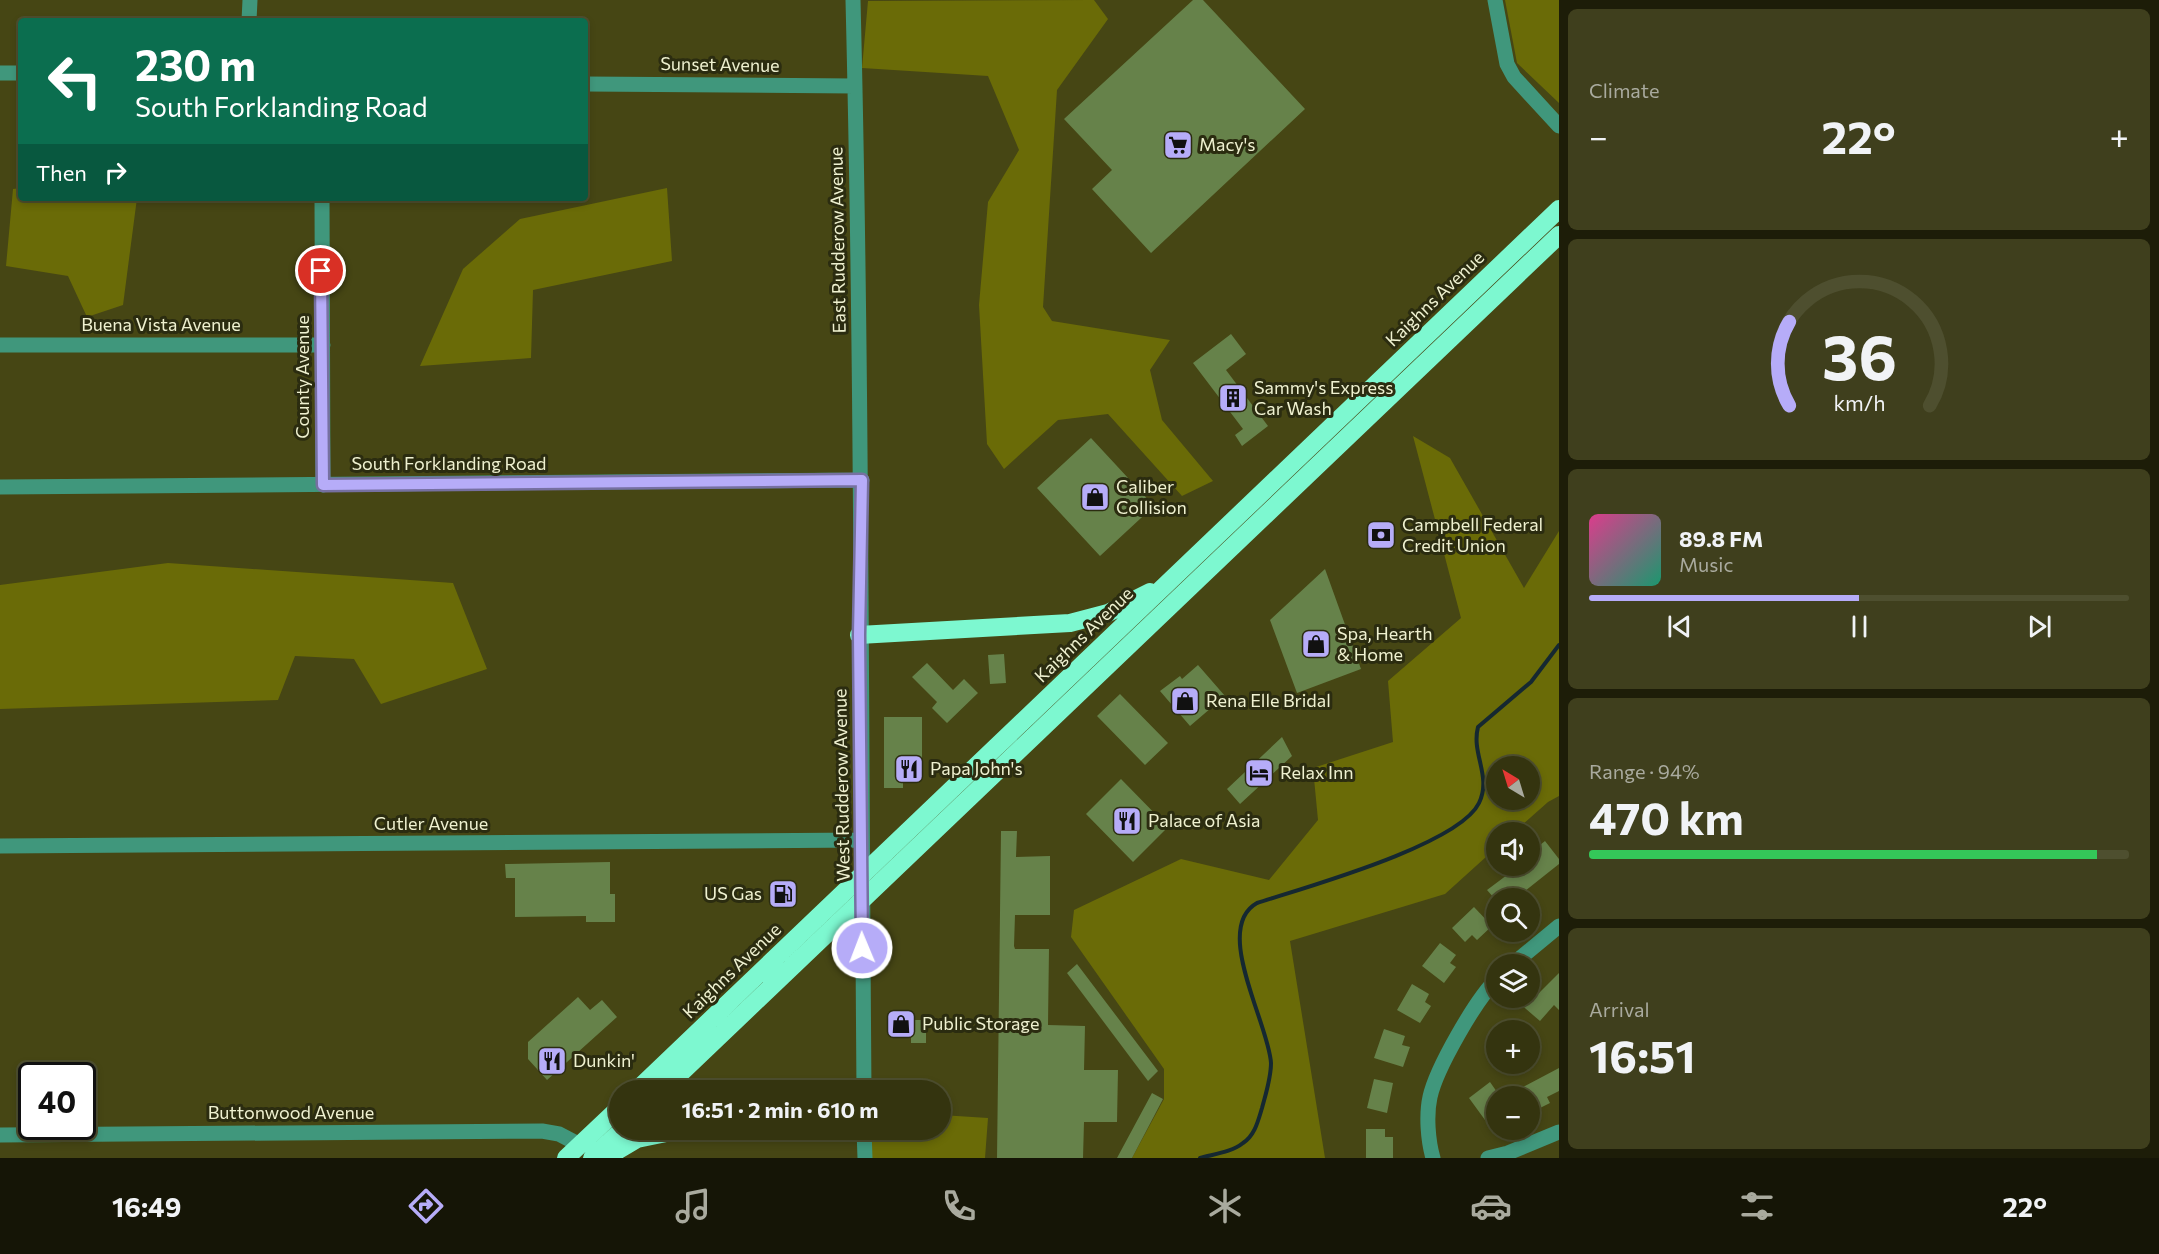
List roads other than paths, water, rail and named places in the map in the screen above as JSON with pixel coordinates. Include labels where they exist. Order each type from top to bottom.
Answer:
[{"type":"highway","name":"Kaighns Avenue","points":[[648,1080],[1559,209]]},
{"type":"highway","points":[[673,1080],[1559,235]]},
{"type":"highway","points":[[859,635],[1083,621],[1121,607],[1168,583]]},
{"type":"highway","points":[[586,1151],[609,1121]]},
{"type":"highway","points":[[566,1158],[586,1151],[609,1138]]},
{"type":"highway","points":[[605,1158],[635,1140]]},
{"type":"street","points":[[249,18],[250,0]]},
{"type":"street","name":"East Rudderow Avenue","points":[[853,0],[862,480]]},
{"type":"street","points":[[1495,0],[1507,64],[1514,77],[1559,126]]},
{"type":"street","points":[[0,73],[18,73]]},
{"type":"street","name":"Sunset Avenue","points":[[588,84],[855,86]]},
{"type":"street","name":"County Avenue","points":[[322,201],[323,485]]},
{"type":"street","name":"Buena Vista Avenue","points":[[0,345],[323,345]]},
{"type":"street","name":"South Forklanding Road","points":[[0,487],[862,480]]},
{"type":"street","name":"West Rudderow Avenue","points":[[862,480],[859,635],[864,1080]]},
{"type":"street","name":"Cutler Avenue","points":[[0,846],[862,840]]},
{"type":"street","points":[[1525,954],[1559,927]]},
{"type":"street","points":[[1433,1158],[1429,1145],[1430,1098],[1449,1051],[1486,996]]},
{"type":"street","name":"Buttonwood Avenue","points":[[0,1135],[542,1131],[559,1134],[586,1151]]},
{"type":"street","points":[[1488,1158],[1508,1153],[1559,1132]]},
{"type":"street","points":[[864,1140],[865,1158]]},
{"type":"waterway","points":[[1200,1158],[1234,1149],[1250,1136],[1259,1118],[1269,1080],[1271,1063],[1268,1046],[1246,978],[1241,954],[1240,933],[1245,915],[1257,903],[1378,863],[1412,849],[1466,819],[1479,803],[1482,793],[1483,774],[1477,746],[1478,727],[1531,682],[1559,645]]},
{"type":"place","name":"Macy's","points":[[1178,145]]},
{"type":"place","name":"Sammy's Express Car Wash","points":[[1233,398]]},
{"type":"place","name":"Caliber Collision","points":[[1095,497]]},
{"type":"place","name":"Campbell Federal Credit Union","points":[[1381,535]]},
{"type":"place","name":"Spa, Hearth & Home","points":[[1316,644]]},
{"type":"place","name":"Rena Elle Bridal","points":[[1185,701]]},
{"type":"place","name":"Papa John's","points":[[909,769]]},
{"type":"place","name":"Relax Inn","points":[[1259,773]]},
{"type":"place","name":"Palace of Asia","points":[[1127,821]]},
{"type":"place","name":"US Gas","points":[[783,894]]},
{"type":"place","name":"Public Storage","points":[[901,1024]]},
{"type":"place","name":"Dunkin'","points":[[552,1061]]}]
